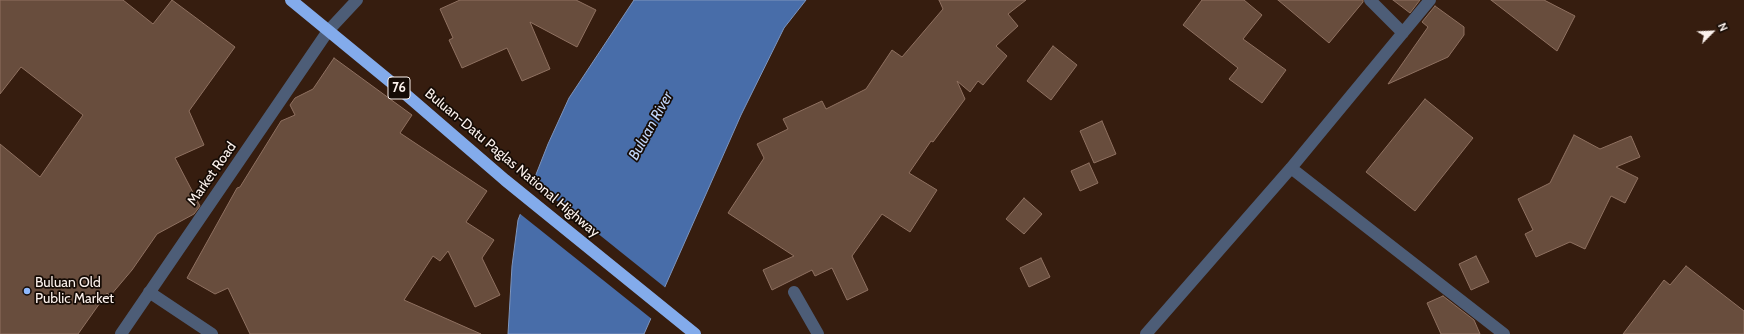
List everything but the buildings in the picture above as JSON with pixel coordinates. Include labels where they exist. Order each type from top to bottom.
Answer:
[{"type":"highway","name":"Buluan-Datu Paglas National Highway","points":[[291,0],[403,92],[505,180],[677,318],[694,334]]},
{"type":"street","name":"Market Road","points":[[121,334],[328,31],[357,0]]},
{"type":"street","points":[[1370,0],[1403,33]]},
{"type":"street","points":[[1146,334],[1292,168],[1430,0]]},
{"type":"street","points":[[1292,168],[1504,334]]},
{"type":"street","points":[[149,292],[212,334]]},
{"type":"street","points":[[794,292],[818,334]]},
{"type":"water","name":"Buluan River","points":[[634,0],[806,0],[784,28],[741,115],[644,334],[508,334],[512,266],[518,220],[548,144],[569,98]]},
{"type":"pier","points":[[531,180],[667,289],[653,320],[519,213]]},
{"type":"place","name":"Buluan Old Public Market","points":[[27,291]]}]
